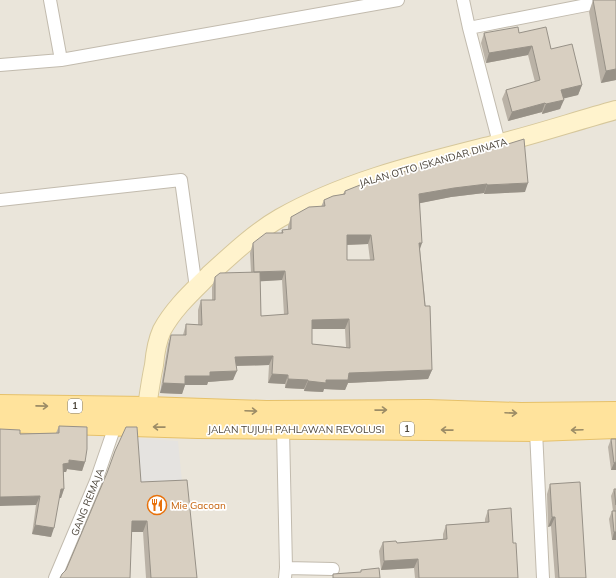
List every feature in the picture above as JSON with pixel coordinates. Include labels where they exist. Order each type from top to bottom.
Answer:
[{"type":"main road","name":"JALAN TUJUH PAHLAWAN REVOLUSI","points":[[0,405],[147,407],[266,411],[428,410],[521,413],[616,412]]},
{"type":"main road","name":"JALAN TUJUH PAHLAWAN REVOLUSI","points":[[0,422],[283,429],[536,431],[616,428]]},
{"type":"street","points":[[50,0],[61,60]]},
{"type":"street","points":[[0,65],[61,60],[398,0]]},
{"type":"street","points":[[463,0],[499,143]]},
{"type":"street","points":[[469,28],[612,0]]},
{"type":"street","name":"JALAN OTTO ISKANDAR DINATA","points":[[147,407],[156,347],[169,319],[180,304],[217,268],[255,235],[279,219],[344,188],[390,172],[616,110]]},
{"type":"street","points":[[0,200],[181,180],[196,288]]},
{"type":"street","name":"GANG REMAJA","points":[[55,578],[96,481],[115,426]]},
{"type":"street","points":[[283,429],[286,573],[333,569]]},
{"type":"street","points":[[536,431],[543,578]]},
{"type":"shaded area","points":[[0,0],[616,0],[616,578],[0,578]]},
{"type":"shaded area","points":[[133,438],[178,441],[183,491],[137,493]]},
{"type":"building","points":[[593,0],[616,0],[616,69],[606,71]]},
{"type":"building","points":[[518,27],[519,33],[546,27],[551,49],[572,44],[582,85],[561,90],[564,100],[545,103],[512,112],[506,90],[540,80],[532,46],[489,53],[484,33]]},
{"type":"building","points":[[524,139],[528,183],[487,184],[419,194],[422,243],[419,243],[425,306],[430,306],[432,370],[349,373],[348,380],[326,380],[326,383],[288,379],[288,375],[272,374],[273,356],[235,357],[237,371],[210,372],[210,376],[185,376],[185,384],[163,383],[171,335],[186,335],[186,324],[202,325],[201,300],[215,300],[215,277],[220,273],[260,272],[261,316],[288,314],[285,271],[254,272],[253,243],[266,233],[283,233],[282,230],[291,229],[291,217],[309,207],[325,206],[324,200],[333,196],[345,194],[345,191],[365,183],[422,166]],"holes":[[[347,235],[371,235],[374,260],[347,260]],[[349,319],[350,348],[312,344],[312,320]]]},
{"type":"building","points":[[59,426],[87,427],[87,449],[85,462],[69,460],[69,463],[63,464],[64,489],[61,489],[54,528],[35,525],[40,496],[0,497],[0,429],[20,430],[20,434],[59,433]]},
{"type":"building","points":[[126,427],[137,427],[141,482],[187,480],[197,578],[151,578],[147,521],[132,521],[130,578],[60,578],[66,570]]},
{"type":"building","points":[[611,439],[616,439],[616,462],[614,463]]},
{"type":"building","points":[[580,482],[586,578],[559,578],[555,517],[552,517],[550,484]]},
{"type":"building","points":[[614,489],[616,489],[616,505]]},
{"type":"building","points":[[511,508],[513,543],[516,543],[518,578],[419,578],[418,559],[384,561],[383,542],[396,541],[397,543],[447,539],[446,525],[489,522],[488,510]]},
{"type":"building","points":[[612,511],[616,511],[616,532],[614,532]]},
{"type":"building","points":[[379,568],[380,578],[333,578],[333,574],[361,572],[361,570]]},
{"type":"place","name":"Mie Gacoan","points":[[157,505]]}]
